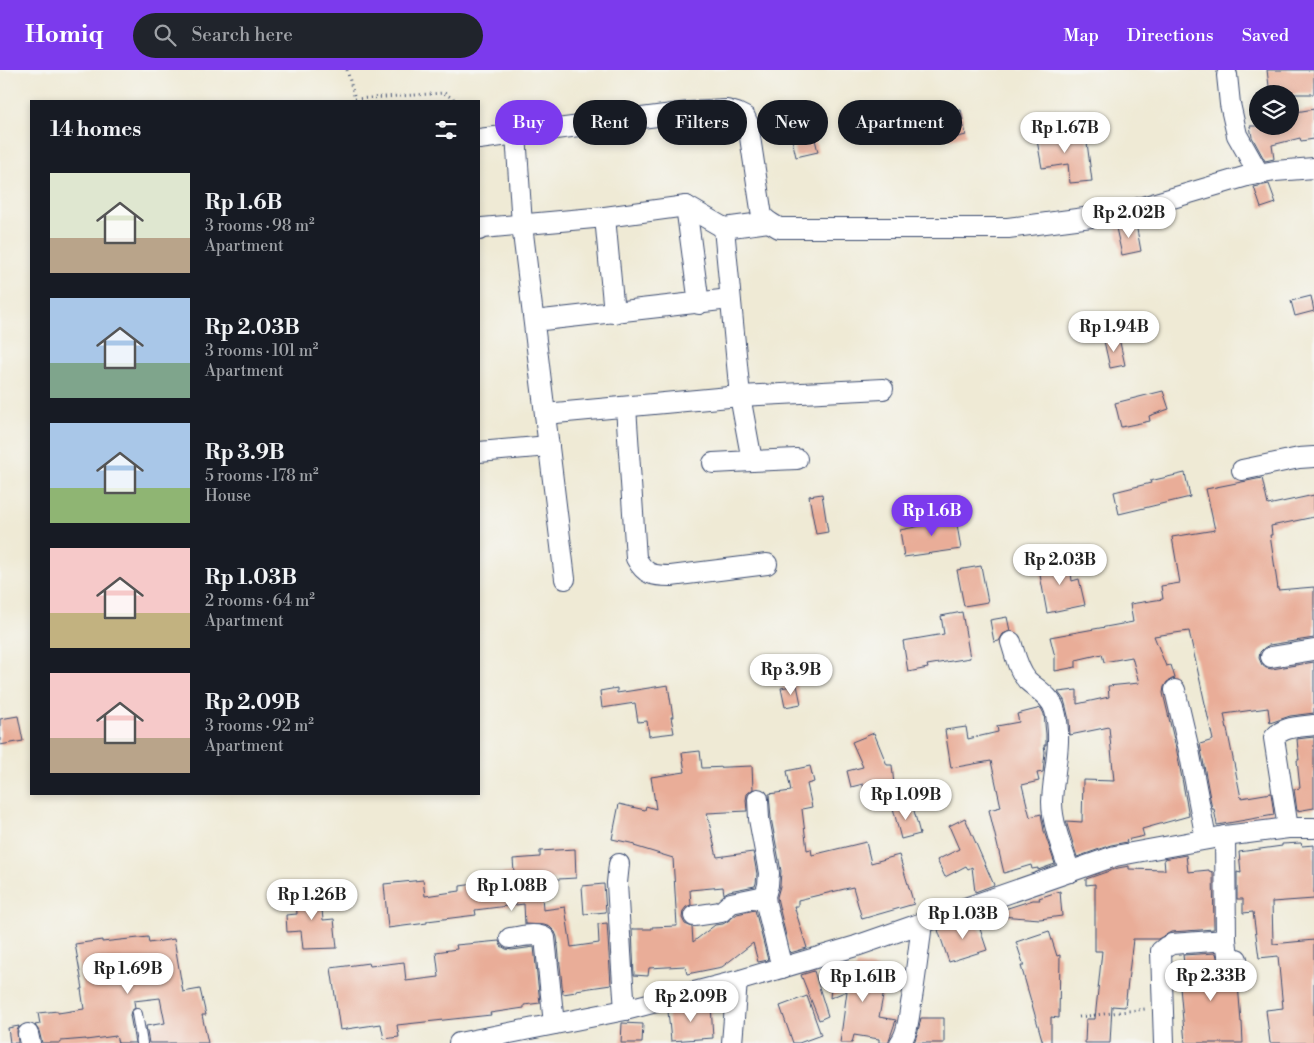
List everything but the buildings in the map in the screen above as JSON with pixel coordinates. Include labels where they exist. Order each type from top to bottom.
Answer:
[{"type":"street","points":[[1227,75],[1230,104],[1237,136],[1259,174]]},
{"type":"street","points":[[563,128],[688,112],[728,110],[737,113],[744,117],[748,124],[762,216],[779,228],[1008,228],[1122,213],[1247,176],[1275,171],[1314,168]]},
{"type":"street","points":[[480,139],[495,137]]},
{"type":"street","points":[[517,145],[522,225],[565,579]]},
{"type":"street","points":[[480,229],[605,217],[686,206],[724,228],[769,222]]},
{"type":"street","points":[[686,206],[699,304]]},
{"type":"street","points":[[605,217],[614,313]]},
{"type":"street","points":[[724,228],[740,396],[752,461]]},
{"type":"street","points":[[534,321],[699,304],[730,299]]},
{"type":"street","points":[[545,414],[740,396],[883,389]]},
{"type":"street","points":[[626,407],[636,558],[644,571],[657,576],[671,576],[767,564]]},
{"type":"street","points":[[480,452],[549,446]]},
{"type":"street","points":[[1242,470],[1299,458],[1314,457]]},
{"type":"street","points":[[713,463],[797,459]]},
{"type":"street","points":[[1011,642],[1017,661],[1027,679],[1055,708],[1058,736],[1052,803],[1058,837],[1070,872]]},
{"type":"street","points":[[1271,657],[1314,650]]},
{"type":"street","points":[[1175,690],[1189,750],[1216,837],[1228,955],[1236,959]]},
{"type":"street","points":[[1288,828],[1274,738],[1284,729],[1314,725]]},
{"type":"street","points":[[758,799],[759,819],[769,873],[765,896],[782,968]]},
{"type":"street","points":[[459,1043],[520,1038],[554,1024],[625,1010],[737,981],[856,946],[1115,856],[1216,837],[1288,828],[1314,828]]},
{"type":"street","points":[[619,864],[617,883],[625,1010]]},
{"type":"street","points":[[694,916],[721,912],[731,903],[765,896]]},
{"type":"street","points":[[900,1043],[904,1038],[908,1020],[922,923]]},
{"type":"street","points":[[510,938],[538,935],[545,938],[554,1024]]},
{"type":"street","points":[[1164,1043],[1161,951],[1172,944],[1226,940]]},
{"type":"street","points":[[732,1043],[737,981]]},
{"type":"lane","points":[[137,1014],[142,1043]]},
{"type":"path","points":[[347,70],[355,99],[444,93],[455,100]]},
{"type":"path","points":[[1079,1017],[1163,1006]]}]
